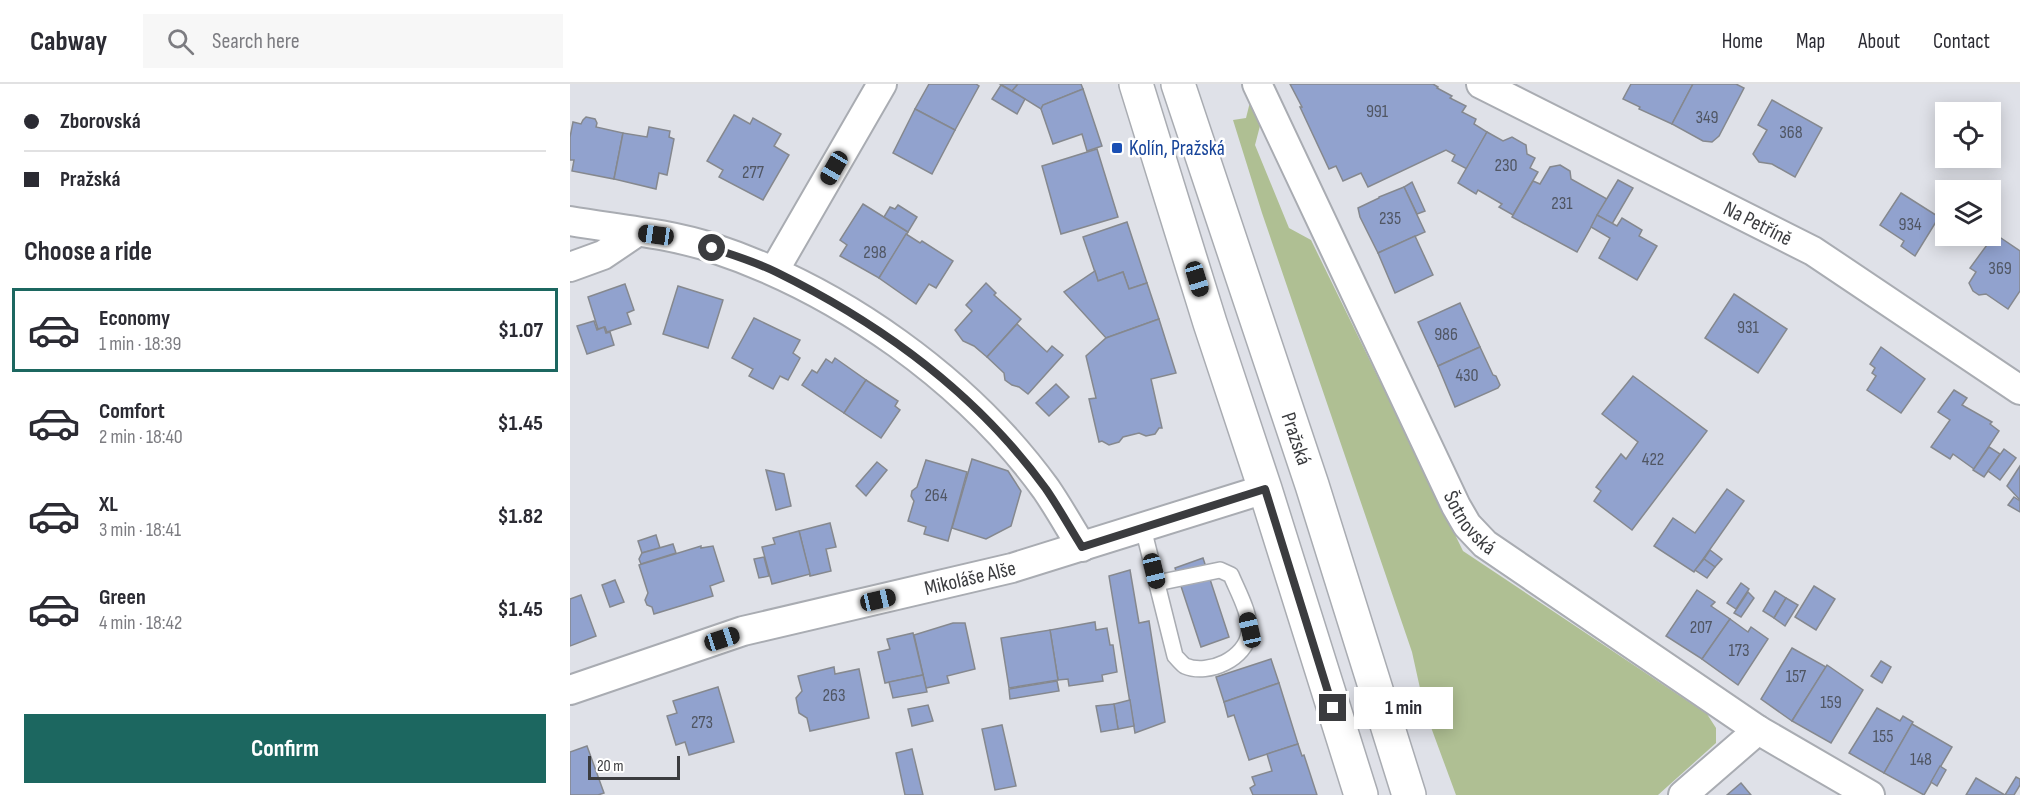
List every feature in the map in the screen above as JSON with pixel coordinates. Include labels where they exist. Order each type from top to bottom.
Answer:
[{"type":"street","points":[[774,271],[882,84]]},
{"type":"street","points":[[1136,84],[1361,795]]},
{"type":"street","name":"Šotnovská","points":[[1257,84],[1467,525],[1485,544],[1758,730],[1870,795]]},
{"type":"street","name":"Na Petříně","points":[[1481,84],[1813,251],[2020,390]]},
{"type":"street","name":"Pražská","points":[[1184,85],[1410,795]]},
{"type":"street","points":[[570,221],[675,238],[712,248],[774,271],[868,324],[939,375],[982,416],[1046,490],[1082,547]]},
{"type":"street","points":[[570,267],[603,255],[637,232]]},
{"type":"street","name":"Mikoláše Alše","points":[[570,690],[743,632],[1012,568],[1265,489]]},
{"type":"street","points":[[1683,795],[1758,730]]},
{"type":"lane","points":[[1143,528],[1175,656],[1185,666],[1203,669],[1239,654],[1247,644],[1250,630],[1244,604],[1231,575],[1220,570],[1157,583]]},
{"type":"green space","points":[[1251,98],[1261,122],[1255,145],[1289,228],[1311,240],[1463,551],[1707,714],[1716,728],[1716,743],[1658,795],[1456,795],[1425,711],[1412,652],[1262,213],[1233,120],[1246,118]]},
{"type":"building","points":[[929,84],[976,84],[979,86],[955,130],[915,109]]},
{"type":"building","points":[[1000,84],[1018,84],[1012,91]]},
{"type":"building","points":[[1018,84],[1081,84],[1083,89],[1043,105],[1041,109],[1012,91]]},
{"type":"building","points":[[1290,84],[1433,84],[1452,96],[1450,98],[1466,106],[1462,112],[1476,119],[1474,124],[1487,132],[1467,169],[1452,161],[1455,155],[1446,150],[1368,187],[1361,173],[1343,181],[1336,166],[1329,169]]},
{"type":"building","points":[[1631,84],[1693,84],[1672,124],[1623,99]]},
{"type":"building","points":[[1693,84],[1736,84],[1744,88],[1719,136],[1712,142],[1703,141],[1672,124]]},
{"type":"building","points":[[1001,85],[1025,99],[1017,114],[992,99]]},
{"type":"building","points":[[1083,89],[1102,146],[1087,151],[1082,134],[1053,144],[1041,109],[1043,105]]},
{"type":"building","points":[[1772,100],[1822,128],[1795,177],[1772,164],[1759,162],[1753,154],[1767,130],[1758,125]]},
{"type":"building","points":[[915,109],[955,130],[932,174],[893,153]]},
{"type":"building","points":[[734,115],[750,124],[753,118],[781,134],[774,146],[789,155],[763,200],[719,177],[723,170],[707,161]]},
{"type":"building","points":[[586,117],[595,119],[596,127],[623,133],[614,179],[572,171],[574,160],[570,160],[570,137],[573,122],[581,124]]},
{"type":"building","points":[[649,127],[670,131],[669,137],[674,139],[667,175],[659,173],[656,189],[614,179],[623,133],[647,137]]},
{"type":"building","points":[[1487,132],[1503,141],[1512,137],[1526,145],[1527,154],[1535,158],[1530,168],[1538,172],[1513,215],[1499,207],[1502,204],[1478,190],[1476,194],[1458,183]]},
{"type":"building","points":[[1097,149],[1118,217],[1061,234],[1042,166]]},
{"type":"building","points":[[1560,165],[1570,171],[1571,179],[1607,199],[1577,252],[1512,217],[1533,181],[1540,184],[1550,167]]},
{"type":"building","points":[[1618,180],[1633,188],[1612,224],[1597,215]]},
{"type":"building","points":[[1412,182],[1425,211],[1417,214],[1404,187]]},
{"type":"building","points":[[1404,187],[1425,232],[1378,253],[1360,217],[1358,208]]},
{"type":"building","points":[[1901,193],[1935,214],[1935,224],[1915,256],[1901,246],[1904,241],[1880,225]]},
{"type":"building","points":[[863,204],[908,232],[879,278],[840,256],[847,245],[840,240]]},
{"type":"building","points":[[898,205],[917,217],[908,232],[884,217],[890,207],[895,209]]},
{"type":"building","points":[[1597,215],[1617,226],[1622,218],[1642,230],[1639,236],[1657,246],[1637,280],[1599,258],[1610,238],[1591,227]]},
{"type":"building","points":[[1127,222],[1147,283],[1129,289],[1123,272],[1098,281],[1083,237]]},
{"type":"building","points":[[906,234],[920,243],[922,241],[953,261],[936,288],[929,284],[916,304],[879,278]]},
{"type":"building","points":[[1415,236],[1433,275],[1395,293],[1378,253]]},
{"type":"building","points":[[2001,238],[2020,251],[2020,291],[2008,309],[1986,294],[1979,295],[1973,291],[1969,283],[1976,272],[1970,268],[1986,246],[2001,246]]},
{"type":"building","points":[[1095,271],[1098,281],[1123,272],[1129,289],[1147,283],[1159,319],[1106,338],[1064,292]]},
{"type":"building","points":[[986,283],[996,293],[994,295],[1021,319],[987,357],[974,346],[963,341],[955,330],[972,311],[966,305]]},
{"type":"building","points":[[625,284],[634,310],[627,313],[631,324],[607,332],[605,327],[598,329],[588,297]]},
{"type":"building","points":[[678,286],[723,300],[708,348],[663,334]]},
{"type":"building","points":[[1734,294],[1787,329],[1758,373],[1705,338]]},
{"type":"building","points":[[1460,303],[1480,347],[1438,366],[1418,322]]},
{"type":"building","points":[[754,318],[800,340],[793,353],[800,358],[788,380],[780,376],[773,389],[749,376],[753,369],[732,358]]},
{"type":"building","points":[[1159,319],[1176,373],[1151,379],[1162,428],[1159,428],[1155,434],[1146,436],[1139,433],[1123,437],[1119,442],[1109,445],[1102,441],[1099,442],[1089,399],[1096,398],[1086,356],[1106,338]]},
{"type":"building","points":[[594,321],[597,330],[604,327],[606,333],[610,332],[614,345],[587,354],[577,326]]},
{"type":"building","points":[[1017,324],[1047,352],[1052,346],[1063,355],[1028,394],[1005,380],[1004,373],[987,357]]},
{"type":"building","points":[[1480,347],[1500,385],[1498,388],[1455,407],[1438,366]]},
{"type":"building","points":[[1881,347],[1925,379],[1901,413],[1867,390],[1876,376],[1872,373],[1875,368],[1870,364]]},
{"type":"building","points":[[835,358],[866,380],[844,413],[802,385],[812,370],[817,373],[826,359],[832,363]]},
{"type":"building","points":[[1633,376],[1707,431],[1632,530],[1594,501],[1601,491],[1596,487],[1621,454],[1626,459],[1638,442],[1602,414]]},
{"type":"building","points":[[866,380],[898,401],[895,406],[900,410],[881,438],[844,413]]},
{"type":"building","points":[[1056,384],[1069,397],[1049,416],[1036,403]]},
{"type":"building","points":[[1954,390],[1967,398],[1962,405],[1992,422],[1990,424],[1999,431],[1974,469],[1953,454],[1950,459],[1931,447],[1950,420],[1938,412]]},
{"type":"building","points":[[1989,447],[2000,454],[1984,477],[1973,470]]},
{"type":"building","points":[[2004,449],[2016,458],[2000,480],[1988,471]]},
{"type":"building","points":[[972,459],[1008,471],[1021,491],[1011,526],[986,539],[952,528]]},
{"type":"building","points":[[926,460],[967,472],[948,541],[924,534],[926,527],[908,521],[914,501],[911,496],[912,491],[917,487]]},
{"type":"building","points":[[877,462],[887,470],[866,496],[856,486]]},
{"type":"building","points":[[2020,466],[2020,500],[2007,486]]},
{"type":"building","points":[[766,470],[784,474],[791,506],[776,510]]},
{"type":"building","points":[[1727,489],[1744,501],[1694,572],[1654,546],[1673,518],[1695,533]]},
{"type":"building","points":[[2014,497],[2020,501],[2020,512],[2008,505]]},
{"type":"building","points":[[830,523],[836,547],[826,549],[831,571],[810,576],[799,531]]},
{"type":"building","points":[[799,531],[810,574],[772,584],[762,547],[775,544],[773,538]]},
{"type":"building","points":[[656,535],[660,548],[642,553],[638,541]]},
{"type":"building","points":[[673,544],[676,553],[641,564],[639,559],[642,553]]},
{"type":"building","points":[[701,546],[701,548],[713,546],[724,581],[710,586],[713,596],[654,614],[652,607],[647,605],[645,600],[648,593],[639,565]]},
{"type":"building","points":[[1710,550],[1722,559],[1715,567],[1704,559]]},
{"type":"building","points":[[764,557],[769,576],[759,578],[754,559]]},
{"type":"building","points":[[1203,558],[1229,637],[1201,647],[1175,568]]},
{"type":"building","points":[[1704,559],[1715,567],[1707,578],[1695,570]]},
{"type":"building","points":[[1130,570],[1139,623],[1149,621],[1165,722],[1135,733],[1109,576]]},
{"type":"building","points":[[615,580],[624,602],[610,607],[602,585]]},
{"type":"building","points":[[1741,583],[1749,589],[1736,609],[1727,603]]},
{"type":"building","points":[[1814,586],[1835,599],[1816,630],[1795,617]]},
{"type":"building","points":[[1697,590],[1715,602],[1711,606],[1730,619],[1702,659],[1666,636]]},
{"type":"building","points":[[1775,591],[1786,598],[1774,618],[1763,611]]},
{"type":"building","points":[[1748,592],[1754,598],[1741,617],[1734,613]]},
{"type":"building","points":[[581,595],[596,636],[570,646],[570,599]]},
{"type":"building","points":[[1786,598],[1798,605],[1785,626],[1774,618]]},
{"type":"building","points":[[1730,619],[1748,632],[1751,627],[1768,639],[1738,685],[1702,659]]},
{"type":"building","points":[[1095,622],[1096,630],[1107,628],[1110,645],[1113,645],[1117,672],[1102,675],[1103,681],[1069,686],[1068,679],[1058,680],[1050,630]]},
{"type":"building","points":[[953,623],[965,623],[975,669],[947,676],[949,683],[926,688],[914,635]]},
{"type":"building","points":[[1050,630],[1058,680],[1009,688],[1001,638]]},
{"type":"building","points":[[913,633],[923,675],[885,683],[878,652],[890,649],[887,639]]},
{"type":"building","points":[[1792,648],[1826,667],[1792,721],[1761,699]]},
{"type":"building","points":[[1271,659],[1279,683],[1224,702],[1216,677]]},
{"type":"building","points":[[1881,661],[1891,667],[1882,683],[1871,676]]},
{"type":"building","points":[[1827,665],[1863,690],[1831,743],[1792,721]]},
{"type":"building","points":[[834,667],[835,674],[859,669],[869,718],[810,731],[807,718],[799,713],[796,698],[802,691],[798,676]]},
{"type":"building","points":[[923,675],[927,692],[893,698],[889,682]]},
{"type":"building","points":[[1057,681],[1059,691],[1010,699],[1009,689]]},
{"type":"building","points":[[1279,683],[1298,744],[1249,760],[1234,715],[1228,717],[1224,702]]},
{"type":"building","points":[[718,687],[734,742],[689,755],[685,742],[676,745],[667,716],[677,713],[673,701]]},
{"type":"building","points":[[1130,700],[1134,726],[1118,729],[1114,704]]},
{"type":"building","points":[[1114,704],[1118,729],[1101,732],[1096,706]]},
{"type":"building","points":[[928,705],[933,721],[912,726],[908,709]]},
{"type":"building","points":[[1877,708],[1900,721],[1903,716],[1913,722],[1884,773],[1849,753]]},
{"type":"building","points":[[1912,724],[1952,747],[1924,795],[1884,773]]},
{"type":"building","points":[[1002,725],[1016,786],[995,790],[982,729]]},
{"type":"building","points":[[1298,744],[1317,795],[1253,795],[1250,788],[1255,785],[1252,777],[1272,771],[1267,754]]},
{"type":"building","points":[[587,746],[604,793],[570,795],[570,752]]},
{"type":"building","points":[[912,749],[923,795],[905,795],[896,753]]},
{"type":"building","points":[[1940,766],[1946,770],[1937,786],[1931,782]]},
{"type":"building","points":[[2016,777],[2020,779],[2020,785],[2014,795],[2005,795]]},
{"type":"building","points":[[1976,778],[2005,795],[1966,795]]},
{"type":"building","points":[[1741,783],[1751,795],[1727,795]]},
{"type":"place","name":"Kolín, Pražská","points":[[1117,148]]},
{"type":"route","points":[[712,248],[774,271],[839,306],[887,336],[939,375],[982,416],[1018,456],[1046,490],[1082,547],[1265,489],[1333,708]]}]
